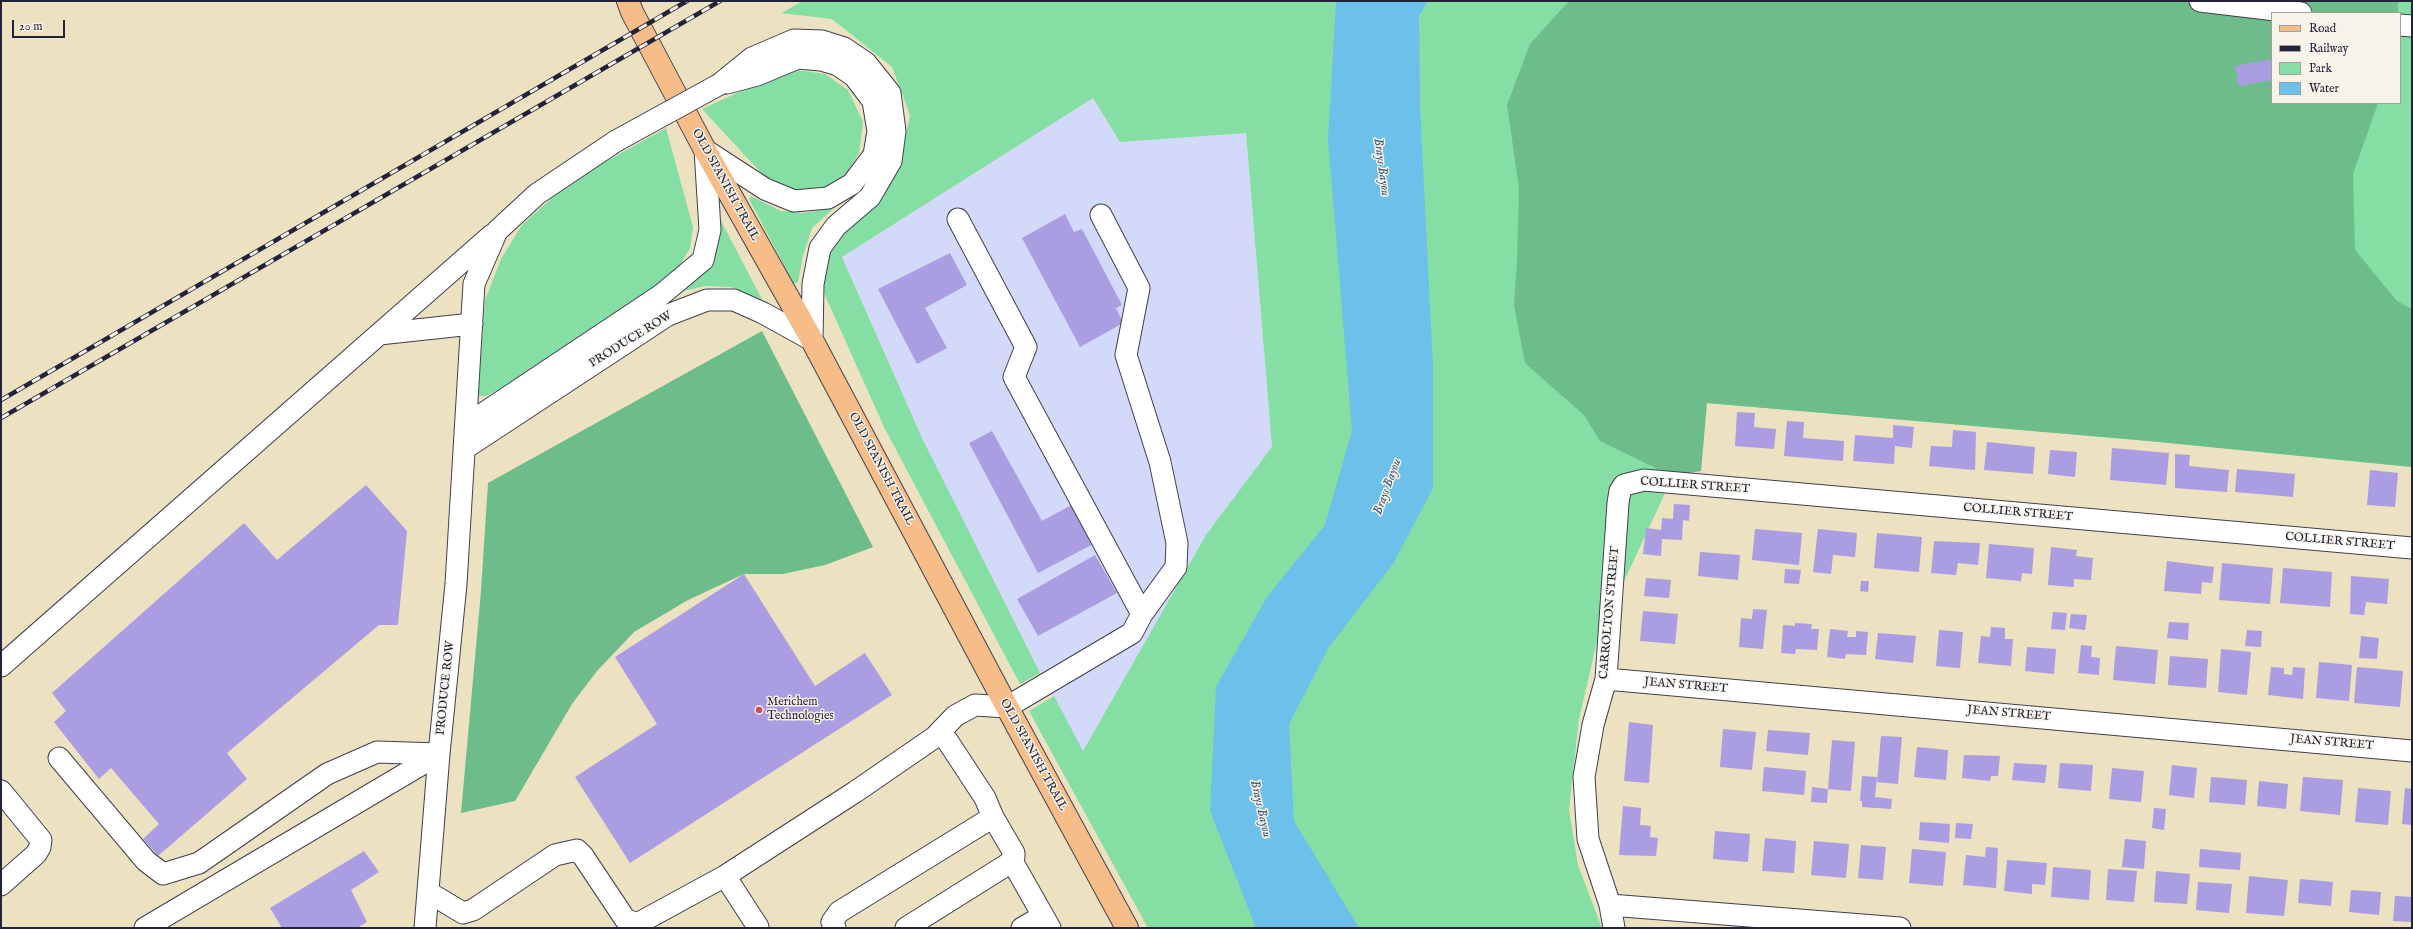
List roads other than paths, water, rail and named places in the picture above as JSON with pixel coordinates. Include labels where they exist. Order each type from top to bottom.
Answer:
[{"type":"main road","name":"OLD SPANISH TRAIL","points":[[627,5],[705,150],[812,340],[1007,707],[1127,928]]},
{"type":"street","points":[[2200,1],[2292,12]]},
{"type":"street","points":[[2401,25],[2412,26]]},
{"type":"street","name":"PRODUCE ROW","points":[[425,928],[439,754],[456,584],[464,448],[466,425],[474,284],[497,231],[537,194],[616,141],[720,84],[752,58],[794,40],[822,41],[844,48],[866,63],[890,93],[895,131],[892,161],[870,197],[836,226],[820,248],[814,284],[812,340],[763,313],[734,300],[707,300],[668,315],[464,448]]},
{"type":"street","name":"PRODUCE ROW","points":[[705,150],[765,189],[794,201],[828,198],[846,188],[852,184],[874,155],[878,131],[873,101],[854,76],[838,65],[821,60],[798,58],[757,75],[720,84]]},
{"type":"street","name":"PRODUCE ROW","points":[[466,425],[661,294],[703,260],[710,230],[705,150]]},
{"type":"street","points":[[428,892],[463,913],[473,910],[555,855],[577,850],[583,856],[625,919],[637,924],[726,876],[855,792],[935,737],[955,716],[975,705],[1007,707],[1132,633],[1142,614],[1176,567],[1177,543],[1160,462],[1126,355],[1139,288],[1101,215]]},
{"type":"street","points":[[958,219],[1026,347],[1014,377],[1142,614]]},
{"type":"street","points":[[1,666],[497,231]]},
{"type":"street","points":[[379,334],[472,324]]},
{"type":"street","name":"COLLIER STREET","points":[[1624,485],[1644,480],[2412,548]]},
{"type":"street","name":"CARROLTON STREET","points":[[1614,928],[1610,905],[1588,839],[1584,778],[1593,725],[1606,679],[1618,503],[1620,491],[1624,485]]},
{"type":"street","name":"JEAN STREET","points":[[1606,679],[2412,751]]},
{"type":"street","points":[[941,731],[985,798],[993,817],[1014,853],[1012,861],[1046,922],[1022,928]]},
{"type":"street","points":[[59,758],[146,861],[163,874],[199,863],[328,774],[370,755],[377,752],[439,754]]},
{"type":"street","points":[[145,928],[439,754]]},
{"type":"street","points":[[1,791],[41,840],[40,847],[36,854],[1,884]]},
{"type":"street","points":[[835,928],[832,922],[839,912],[993,817]]},
{"type":"street","points":[[906,928],[1012,861]]},
{"type":"street","points":[[726,876],[758,927]]},
{"type":"street","points":[[1610,905],[1900,928]]},
{"type":"water","name":"Brays Bayou","points":[[1336,1],[1428,1],[1419,16],[1420,106],[1433,367],[1433,488],[1393,564],[1329,647],[1289,724],[1294,821],[1359,928],[1256,928],[1210,811],[1216,687],[1267,597],[1325,525],[1352,431],[1328,140]]},
{"type":"railway","points":[[1,400],[687,1]]},
{"type":"railway","points":[[1,418],[720,1]]},
{"type":"place","name":"Merichem Technologies","points":[[759,710]]}]
